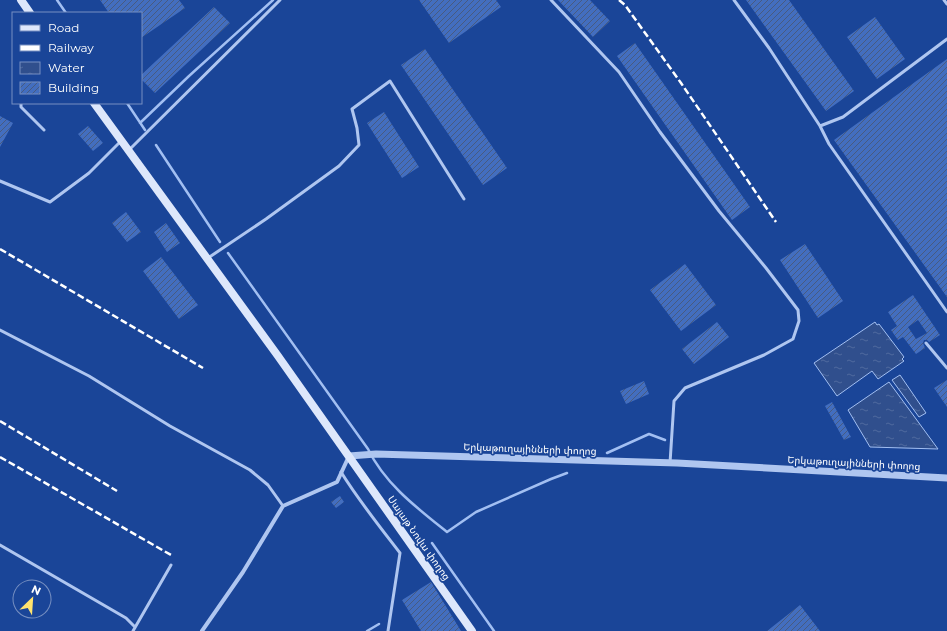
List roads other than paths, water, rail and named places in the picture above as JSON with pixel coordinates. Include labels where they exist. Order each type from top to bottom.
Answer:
[{"type":"main road","points":[[21,0],[29,12]]},
{"type":"main road","name":"Սայաթ Նովա փողոց","points":[[95,104],[349,456],[472,631]]},
{"type":"street","name":"Երկաթուղայինների փողոց","points":[[349,456],[376,454],[670,463],[947,478]]},
{"type":"street","points":[[202,631],[243,572],[283,506],[337,482],[349,456]]},
{"type":"lane","points":[[128,151],[280,0]]},
{"type":"lane","points":[[552,0],[619,72],[660,132],[719,211],[798,310],[799,321],[793,339],[764,355],[685,388],[674,401],[670,463]]},
{"type":"lane","points":[[734,0],[769,48],[820,126],[829,144],[947,312]]},
{"type":"lane","points":[[944,0],[947,4]]},
{"type":"lane","points":[[820,126],[843,117],[947,39]]},
{"type":"lane","points":[[207,259],[266,219],[339,166],[359,145],[357,128],[352,109],[390,81],[464,200]]},
{"type":"lane","points":[[21,104],[20,107],[44,130]]},
{"type":"lane","points":[[0,181],[50,202],[89,174],[121,141]]},
{"type":"lane","points":[[0,330],[89,376],[170,426],[250,470],[268,485],[283,506]]},
{"type":"lane","points":[[926,343],[947,368]]},
{"type":"lane","points":[[341,472],[368,512],[400,553],[388,631]]},
{"type":"lane","points":[[0,546],[126,618],[135,627]]},
{"type":"lane","points":[[133,631],[171,565]]},
{"type":"water","points":[[875,322],[877,325],[879,324],[904,357],[902,359],[904,361],[878,379],[872,371],[837,396],[814,363]]},
{"type":"water","points":[[900,375],[926,413],[919,417],[892,380]]},
{"type":"water","points":[[889,382],[938,449],[870,447],[848,410]]},
{"type":"waterway","points":[[57,0],[65,12]]},
{"type":"waterway","points":[[140,123],[189,76],[273,0]]},
{"type":"waterway","points":[[128,104],[145,130]]},
{"type":"waterway","points":[[156,145],[220,242]]},
{"type":"waterway","points":[[228,253],[368,449],[383,473],[403,495],[447,532],[476,512],[567,473]]},
{"type":"waterway","points":[[607,453],[649,434],[665,440]]},
{"type":"waterway","points":[[432,543],[494,631]]},
{"type":"waterway","points":[[367,631],[379,624]]},
{"type":"railway","points":[[619,0],[625,5],[681,83],[776,222]]},
{"type":"railway","points":[[0,249],[203,368]]},
{"type":"railway","points":[[0,421],[117,491]]},
{"type":"railway","points":[[0,457],[171,555]]}]
